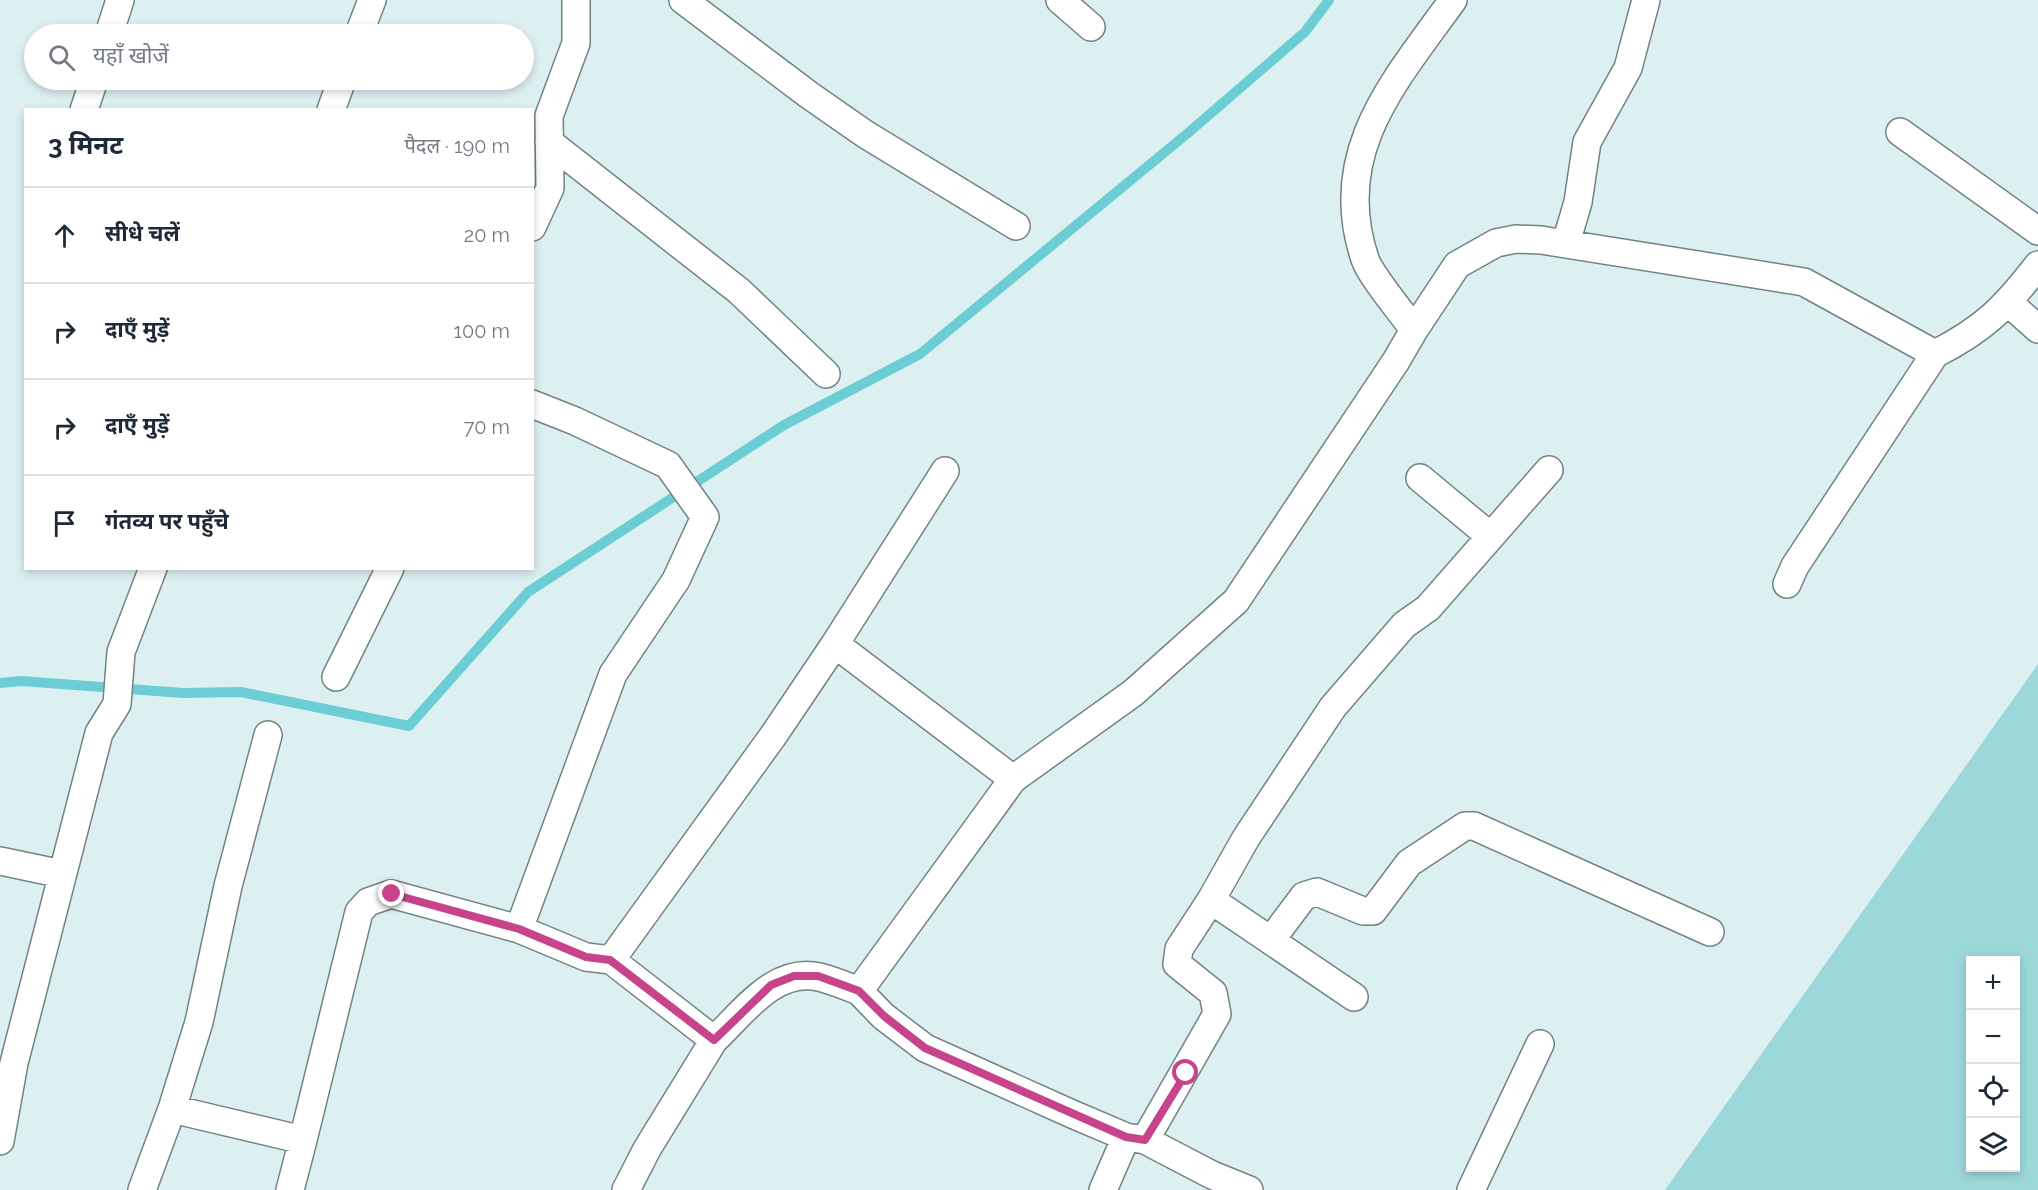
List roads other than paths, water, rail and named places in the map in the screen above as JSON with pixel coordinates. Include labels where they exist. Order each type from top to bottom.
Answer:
[{"type":"street","points":[[112,24],[120,0]]},
{"type":"street","points":[[363,24],[372,0]]},
{"type":"street","points":[[534,222],[550,188],[549,116],[576,44],[576,0]]},
{"type":"street","points":[[683,0],[865,134],[1016,226]]},
{"type":"street","points":[[1060,0],[1091,27]]},
{"type":"street","points":[[1414,330],[1365,261],[1352,195],[1356,164],[1386,93],[1453,0]]},
{"type":"street","points":[[1566,243],[1578,202],[1587,142],[1628,68],[1646,0]]},
{"type":"street","points":[[85,108],[91,90]]},
{"type":"street","points":[[332,108],[338,90]]},
{"type":"street","points":[[1900,132],[2038,231]]},
{"type":"street","points":[[549,142],[739,291],[826,374]]},
{"type":"street","points":[[859,991],[1013,779],[1133,693],[1236,602],[1457,265],[1496,243],[1516,239],[1566,243],[1804,282],[1935,354]]},
{"type":"street","points":[[1787,584],[1795,566],[1935,354],[1967,338],[2009,303],[2038,265]]},
{"type":"street","points":[[2009,303],[2038,329]]},
{"type":"street","points":[[519,929],[613,674],[676,580],[705,517],[668,465],[534,405]]},
{"type":"street","points":[[1103,1190],[1217,1014],[1213,993],[1178,964],[1177,957],[1246,838],[1334,707],[1404,625],[1428,608],[1549,470]]},
{"type":"street","points":[[610,960],[766,745],[835,644],[945,471]]},
{"type":"street","points":[[1420,478],[1490,536]]},
{"type":"street","points":[[0,1141],[15,1063],[99,733],[117,704],[121,652],[152,570]]},
{"type":"street","points":[[336,677],[389,570]]},
{"type":"street","points":[[835,644],[1013,779]]},
{"type":"street","points":[[142,1190],[172,1108],[199,1022],[228,886],[268,735]]},
{"type":"street","points":[[1271,940],[1305,896],[1311,892],[1317,892],[1363,911],[1373,911],[1409,863],[1465,826],[1474,826],[1710,932]]},
{"type":"street","points":[[0,861],[62,874]]},
{"type":"street","points":[[290,1190],[359,912],[368,902],[392,894],[519,929],[586,957],[610,960],[714,1040]]},
{"type":"street","points":[[1211,900],[1354,997]]},
{"type":"street","points":[[626,1190],[647,1149],[714,1040],[771,985],[794,976],[818,976],[859,991],[884,1016],[925,1048],[1249,1190]]},
{"type":"street","points":[[1471,1190],[1540,1044]]},
{"type":"street","points":[[172,1108],[303,1140]]},
{"type":"waterway","points":[[0,683],[21,681],[183,693],[241,692],[409,726],[528,592],[784,425],[920,354],[1188,133],[1305,32],[1329,0]]}]
